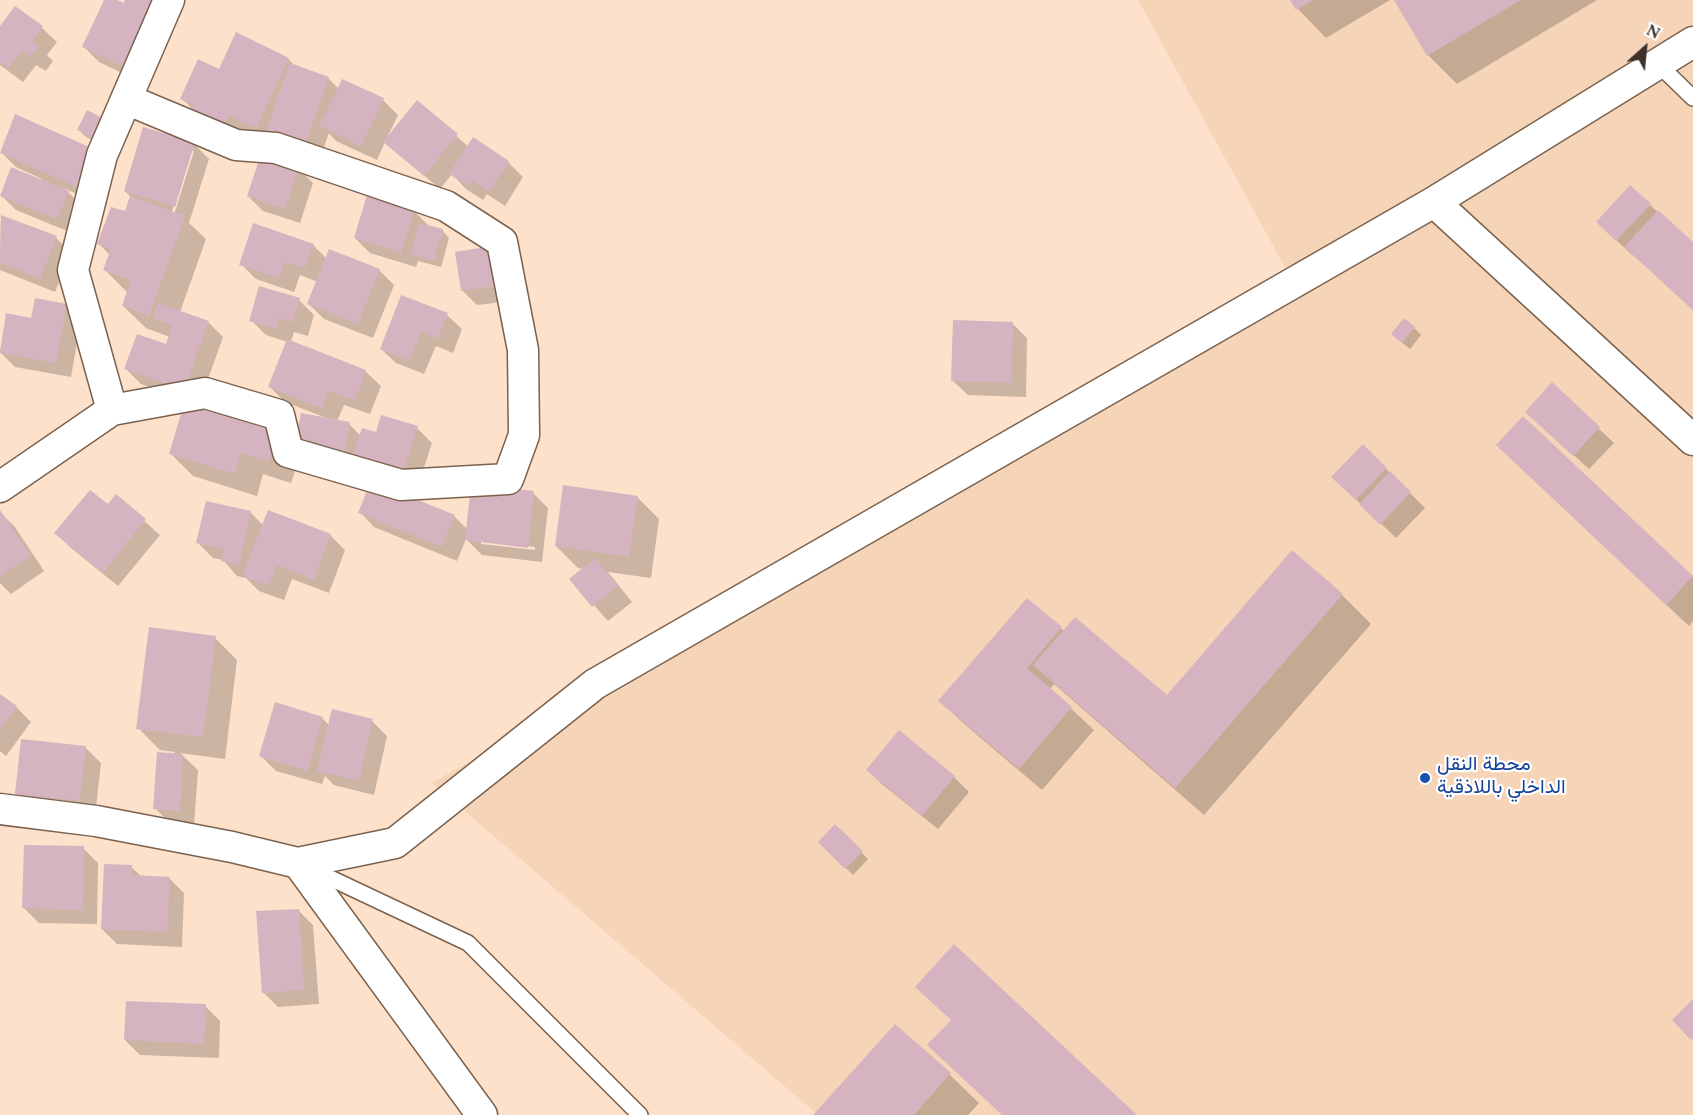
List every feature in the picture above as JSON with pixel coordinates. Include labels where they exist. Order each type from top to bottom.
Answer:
[{"type":"street","points":[[112,410],[73,270],[102,154],[169,0]]},
{"type":"street","points":[[0,809],[96,821],[232,847],[298,863],[395,843],[594,684],[1434,202],[1693,42]]},
{"type":"street","points":[[0,487],[112,410],[205,393],[279,415],[288,452],[401,485],[508,479],[524,435],[522,350],[502,242],[446,206],[276,148],[236,145],[126,99]]},
{"type":"street","points":[[1434,202],[1693,440]]},
{"type":"street","points":[[298,863],[482,1115]]},
{"type":"lane","points":[[1658,64],[1693,98]]},
{"type":"lane","points":[[298,863],[468,944],[640,1115]]},
{"type":"shaded area","points":[[1138,0],[1693,0],[1693,1115],[818,1115],[432,783],[1298,291]]},
{"type":"building","points":[[104,0],[117,0],[124,3],[125,0],[161,0],[128,69],[82,47]]},
{"type":"building","points":[[1290,0],[1314,0],[1296,10]]},
{"type":"building","points":[[1394,0],[1521,0],[1427,56]]},
{"type":"building","points":[[15,6],[43,26],[32,41],[39,45],[30,57],[21,51],[8,68],[0,63],[0,26]]},
{"type":"building","points":[[236,32],[289,58],[256,128],[228,115],[220,131],[189,116],[193,106],[180,99],[198,59],[219,69]]},
{"type":"building","points":[[290,63],[329,77],[304,148],[265,134]]},
{"type":"building","points":[[342,79],[384,98],[361,147],[319,126]]},
{"type":"building","points":[[417,100],[458,134],[424,176],[383,142]]},
{"type":"building","points":[[87,110],[108,121],[99,141],[77,130]]},
{"type":"building","points":[[15,114],[96,150],[79,188],[0,153]]},
{"type":"building","points":[[143,127],[195,142],[175,207],[124,191]]},
{"type":"building","points":[[473,137],[509,161],[489,192],[472,180],[468,186],[449,174]]},
{"type":"building","points":[[261,154],[299,167],[285,209],[247,196]]},
{"type":"building","points":[[11,167],[69,191],[57,219],[0,196]]},
{"type":"building","points":[[1630,185],[1651,204],[1616,241],[1596,222]]},
{"type":"building","points":[[367,195],[415,210],[401,253],[354,238]]},
{"type":"building","points":[[130,196],[185,216],[149,316],[122,306],[131,280],[103,270],[111,249],[97,244],[111,207],[125,211]]},
{"type":"building","points":[[1658,210],[1693,242],[1693,310],[1624,247]]},
{"type":"building","points":[[1,215],[57,236],[40,279],[0,263]]},
{"type":"building","points":[[253,223],[314,244],[305,268],[285,262],[279,278],[239,265]]},
{"type":"building","points":[[419,223],[443,229],[434,261],[410,254]]},
{"type":"building","points":[[492,246],[498,286],[461,291],[455,252]]},
{"type":"building","points":[[329,249],[380,269],[358,324],[307,304]]},
{"type":"building","points":[[259,286],[300,298],[293,322],[279,318],[276,329],[249,321]]},
{"type":"building","points":[[401,295],[448,313],[438,339],[421,332],[409,361],[380,349]]},
{"type":"building","points":[[35,298],[67,304],[56,363],[0,353],[6,313],[31,318]]},
{"type":"building","points":[[158,303],[209,321],[184,390],[124,369],[137,334],[166,344],[172,325],[153,318]]},
{"type":"building","points":[[1404,318],[1415,327],[1402,343],[1391,334]]},
{"type":"building","points":[[953,320],[1013,322],[1012,383],[951,381]]},
{"type":"building","points":[[287,339],[366,370],[355,400],[329,391],[322,408],[268,387]]},
{"type":"building","points":[[1552,382],[1600,427],[1573,456],[1525,412]]},
{"type":"building","points":[[184,404],[278,432],[269,462],[241,453],[235,474],[169,454]]},
{"type":"building","points":[[301,413],[350,422],[344,454],[295,444]]},
{"type":"building","points":[[381,415],[418,426],[402,475],[352,458],[362,428],[376,432]]},
{"type":"building","points":[[1523,416],[1693,576],[1666,605],[1496,445]]},
{"type":"building","points":[[1363,444],[1387,468],[1356,500],[1331,477]]},
{"type":"building","points":[[1390,471],[1411,492],[1380,525],[1359,504]]},
{"type":"building","points":[[371,481],[455,515],[442,547],[358,513]]},
{"type":"building","points":[[471,484],[534,491],[528,548],[465,540]]},
{"type":"building","points":[[563,485],[638,496],[629,557],[555,546]]},
{"type":"building","points":[[90,490],[108,504],[116,494],[146,519],[103,573],[54,533]]},
{"type":"building","points":[[206,501],[251,511],[239,565],[221,561],[224,549],[196,543]]},
{"type":"building","points":[[0,510],[31,556],[0,576]]},
{"type":"building","points":[[268,510],[331,534],[314,580],[277,565],[269,586],[242,576]]},
{"type":"building","points":[[1292,550],[1343,594],[1175,788],[1033,665],[1075,617],[1167,695]]},
{"type":"building","points":[[595,558],[618,586],[592,607],[569,579]]},
{"type":"building","points":[[1027,598],[1062,627],[1027,668],[1072,707],[1019,769],[938,701]]},
{"type":"building","points":[[149,627],[216,636],[203,737],[136,729]]},
{"type":"building","points":[[0,694],[17,706],[0,729]]},
{"type":"building","points":[[275,702],[323,717],[307,771],[259,756]]},
{"type":"building","points":[[332,709],[373,719],[359,781],[317,771]]},
{"type":"building","points":[[899,730],[955,776],[922,816],[866,770]]},
{"type":"building","points":[[21,739],[86,746],[80,801],[15,794]]},
{"type":"building","points":[[157,752],[183,754],[180,811],[153,809]]},
{"type":"building","points":[[835,824],[863,851],[845,869],[818,842]]},
{"type":"building","points":[[24,845],[84,846],[83,910],[22,908]]},
{"type":"building","points":[[104,864],[132,865],[132,875],[170,877],[167,932],[101,929]]},
{"type":"building","points":[[299,909],[304,990],[262,993],[256,911]]},
{"type":"building","points":[[954,944],[1137,1115],[1002,1115],[927,1045],[951,1020],[915,987]]},
{"type":"building","points":[[1693,999],[1693,1038],[1691,1040],[1672,1020]]},
{"type":"building","points":[[126,1001],[206,1004],[204,1044],[124,1040]]},
{"type":"building","points":[[895,1024],[951,1073],[914,1115],[813,1115]]},
{"type":"place","name":"محطة النقل الداخلي باللاذقية","points":[[1425,778]]}]
